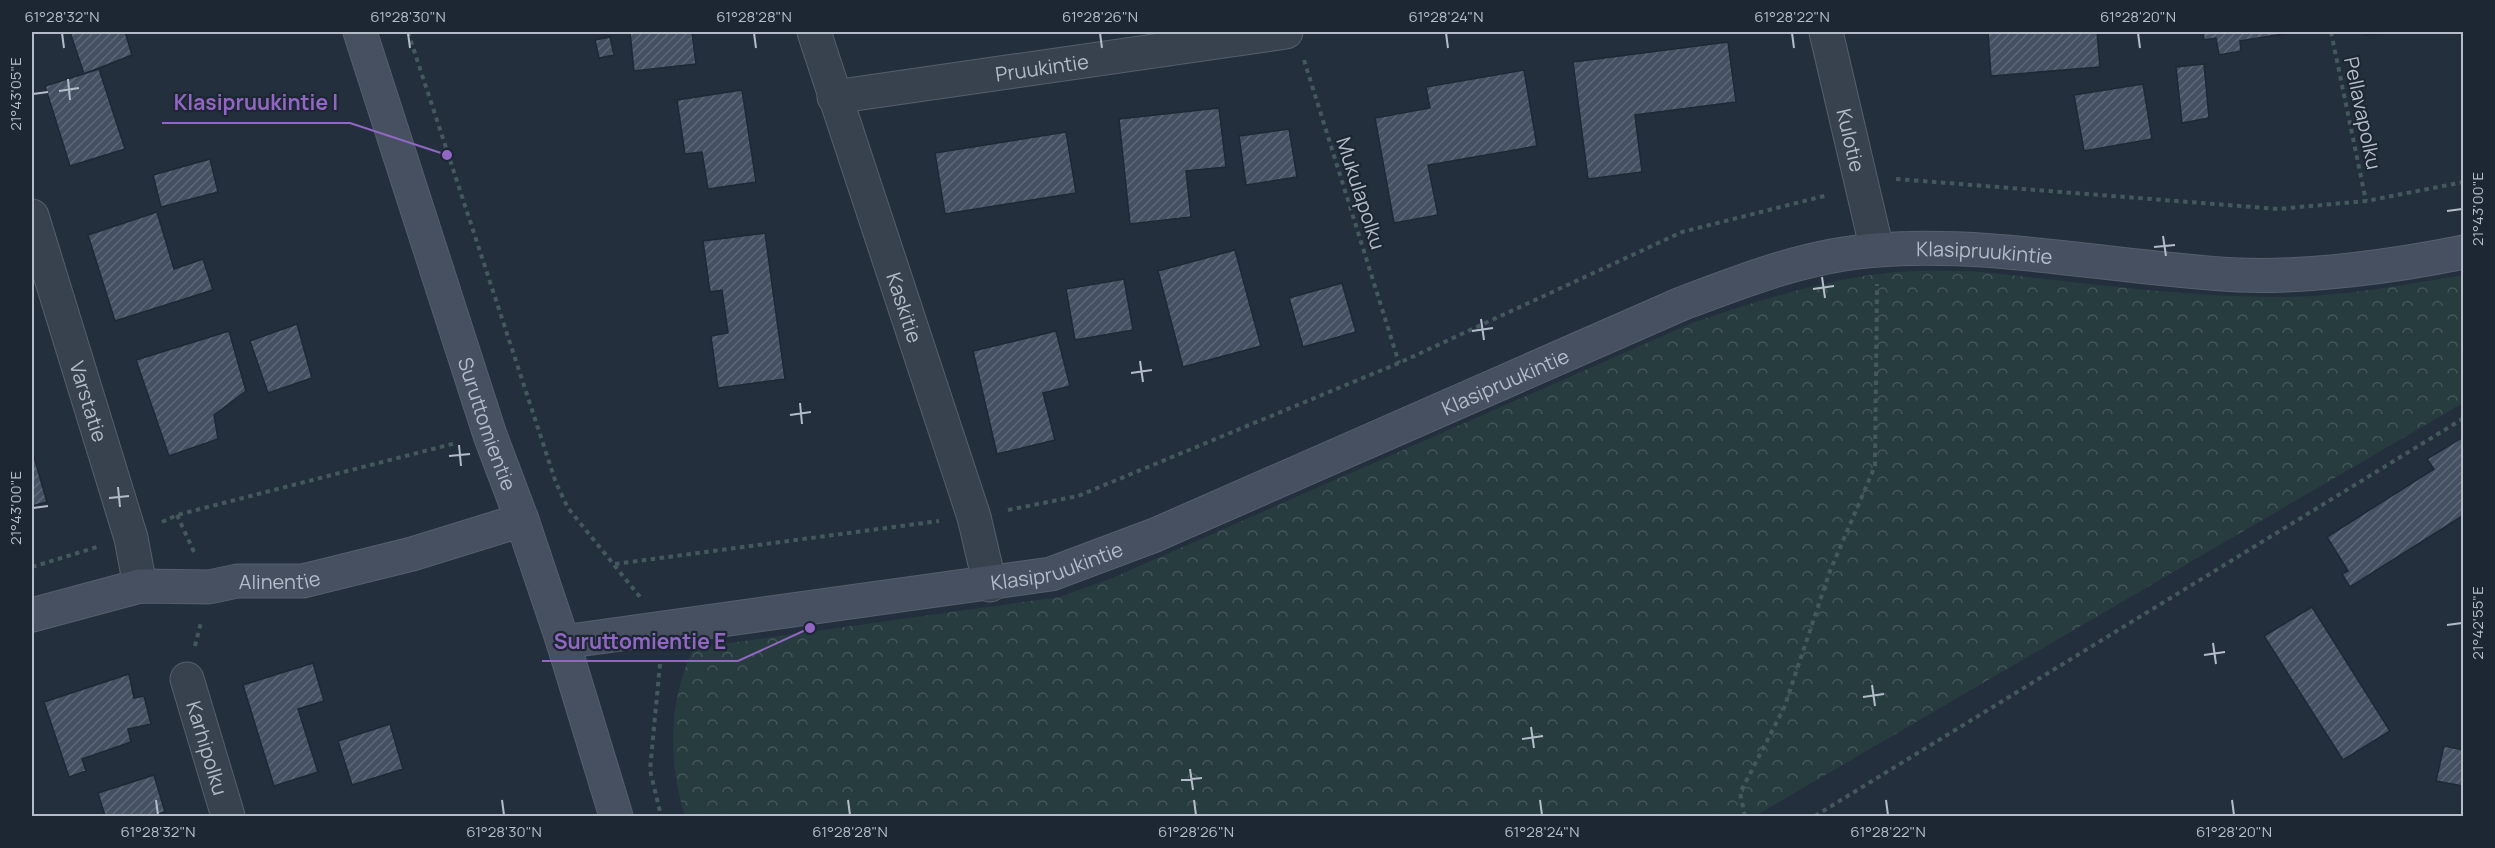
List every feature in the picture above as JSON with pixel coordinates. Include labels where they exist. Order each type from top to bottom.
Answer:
[{"type":"main road","name":"Suruttomientie","points":[[360,32],[490,435],[522,520],[562,642],[616,816]]},
{"type":"main road","name":"Klasipruukintie","points":[[562,642],[990,585],[1051,574],[1104,556],[1681,304],[1752,276],[1825,256],[1877,249],[1943,249],[2029,254],[2240,275],[2366,267],[2463,252]]},
{"type":"main road","name":"Alinentie","points":[[32,615],[140,586],[209,586],[237,581],[303,581],[412,554],[522,520]]},
{"type":"street","name":"Kaskitie","points":[[814,32],[974,517],[990,585]]},
{"type":"street","name":"Kulotie","points":[[1826,32],[1877,249]]},
{"type":"street","name":"Pruukintie","points":[[834,97],[1294,43]]},
{"type":"street","name":"Varstatie","points":[[32,216],[130,538],[140,586]]},
{"type":"street","name":"Karhipolku","points":[[186,679],[228,816]]},
{"type":"path","points":[[408,32],[556,483],[568,508],[640,596],[655,631],[660,652],[660,675],[650,770],[661,816]]},
{"type":"path","name":"Pellavapolku","points":[[2331,32],[2366,201]]},
{"type":"path","name":"Mukulapolku","points":[[1294,43],[1399,363]]},
{"type":"path","points":[[1745,816],[1740,793],[1784,708],[1830,571],[1875,466],[1877,249]]},
{"type":"path","points":[[1815,816],[2463,418]]},
{"type":"path","points":[[32,567],[130,538],[177,515],[537,425]]},
{"type":"green space","points":[[1906,271],[1971,271],[2163,291],[2279,297],[2348,293],[2463,275],[2463,403],[1755,816],[685,816],[676,775],[673,731],[679,688],[694,648],[1059,597],[1110,579],[1692,323],[1767,299],[1845,279]]},
{"type":"building","points":[[70,32],[125,32],[132,55],[84,74]]},
{"type":"building","points":[[630,32],[692,32],[696,64],[634,71]]},
{"type":"building","points":[[1988,32],[2097,32],[2100,67],[1991,76]]},
{"type":"building","points":[[2203,32],[2290,33],[2240,41],[2241,51],[2219,55],[2216,38],[2204,40]]},
{"type":"building","points":[[2364,32],[2401,32],[2365,35]]},
{"type":"building","points":[[610,37],[614,55],[599,58],[595,40]]},
{"type":"building","points":[[1728,42],[1736,102],[1635,115],[1642,172],[1588,179],[1573,62]]},
{"type":"building","points":[[2204,64],[2209,118],[2182,123],[2176,67]]},
{"type":"building","points":[[99,69],[125,149],[70,166],[45,86]]},
{"type":"building","points":[[1524,70],[1537,146],[1428,165],[1438,215],[1394,223],[1375,118],[1430,108],[1426,87]]},
{"type":"building","points":[[2143,84],[2152,139],[2084,151],[2074,95]]},
{"type":"building","points":[[742,90],[756,182],[708,189],[702,152],[685,154],[677,100]]},
{"type":"building","points":[[1219,108],[1226,167],[1186,171],[1191,217],[1130,224],[1119,119]]},
{"type":"building","points":[[1289,129],[1297,177],[1246,185],[1239,136]]},
{"type":"building","points":[[1066,132],[1076,193],[945,214],[935,153]]},
{"type":"building","points":[[210,159],[218,192],[161,207],[153,175]]},
{"type":"building","points":[[157,212],[174,269],[203,259],[213,290],[115,321],[88,235]]},
{"type":"building","points":[[765,233],[785,379],[718,388],[711,336],[728,333],[722,290],[710,292],[703,241]]},
{"type":"building","points":[[1235,250],[1261,346],[1183,367],[1158,271]]},
{"type":"building","points":[[1124,279],[1133,330],[1075,340],[1066,289]]},
{"type":"building","points":[[1342,283],[1356,332],[1303,347],[1289,298]]},
{"type":"building","points":[[297,324],[312,378],[268,393],[250,341]]},
{"type":"building","points":[[229,331],[246,391],[214,415],[218,439],[169,456],[136,360]]},
{"type":"building","points":[[1056,331],[1070,386],[1043,393],[1055,440],[997,454],[973,351]]},
{"type":"building","points":[[2463,437],[2464,515],[2350,587],[2342,574],[2348,571],[2327,537],[2434,469],[2427,459]]},
{"type":"building","points":[[32,450],[47,502],[32,506]]},
{"type":"building","points":[[2312,607],[2390,731],[2343,760],[2264,636]]},
{"type":"building","points":[[313,663],[324,701],[298,709],[318,772],[274,786],[243,685]]},
{"type":"building","points":[[129,674],[134,698],[144,696],[151,724],[128,729],[131,742],[82,759],[86,771],[69,777],[44,702]]},
{"type":"building","points":[[390,724],[403,769],[352,785],[338,741]]},
{"type":"building","points":[[2444,746],[2464,750],[2463,786],[2436,781]]},
{"type":"building","points":[[154,775],[165,812],[151,816],[105,816],[98,793]]},
{"type":"place","name":"Klasipruukintie I","points":[[447,155]]},
{"type":"place","name":"Suruttomientie E","points":[[810,628]]}]
